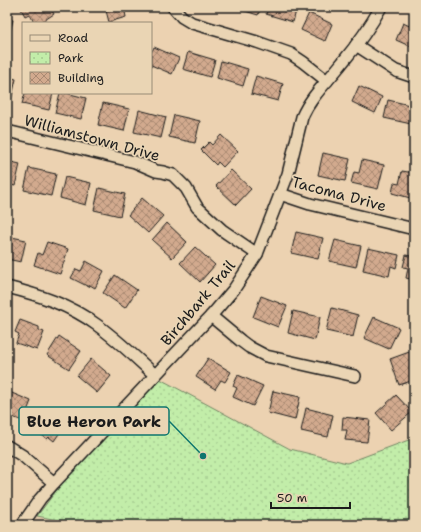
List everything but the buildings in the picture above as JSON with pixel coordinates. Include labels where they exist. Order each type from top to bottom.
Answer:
[{"type":"street","points":[[173,7],[182,17],[192,23],[264,44],[291,54],[327,81]]},
{"type":"street","name":"Birchbark Trail","points":[[22,525],[40,499],[54,483],[211,316],[234,289],[257,254],[288,174],[302,117],[310,100],[356,45],[368,29],[381,7]]},
{"type":"street","points":[[356,45],[396,71],[414,77]]},
{"type":"street","name":"Williamstown Drive","points":[[7,131],[135,162],[156,171],[173,175],[186,188],[197,207],[222,230],[257,254]]},
{"type":"street","name":"Tacoma Drive","points":[[280,194],[310,204],[414,229]]},
{"type":"street","points":[[7,287],[40,296],[76,311],[115,338],[155,375]]},
{"type":"street","points":[[211,316],[245,344],[266,356],[355,376]]},
{"type":"street","points":[[7,446],[23,456],[54,483]]},
{"type":"green space","points":[[160,379],[290,449],[347,463],[414,438],[414,525],[83,525],[37,516],[59,487]]},
{"type":"place","name":"Blue Heron Park","points":[[203,456]]}]
